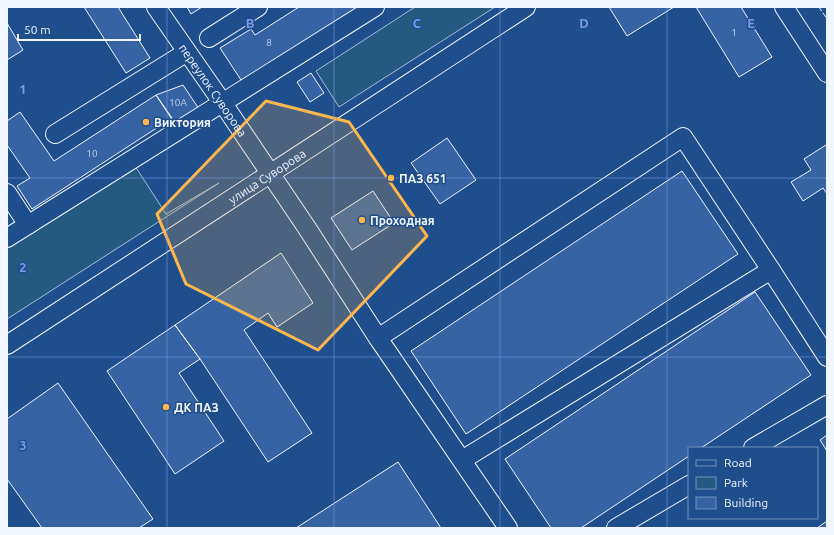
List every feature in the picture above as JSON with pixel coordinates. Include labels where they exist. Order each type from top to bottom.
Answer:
[{"type":"street","name":"переулок Суворова","points":[[156,7],[222,102],[307,228],[378,338],[508,528]]},
{"type":"street","points":[[209,38],[258,7]]},
{"type":"street","points":[[7,238],[375,7]]},
{"type":"street","name":"улица Суворова","points":[[7,345],[526,7]]},
{"type":"street","points":[[784,7],[827,73]]},
{"type":"street","points":[[55,134],[187,52]]},
{"type":"street","points":[[378,338],[683,137],[827,357]]},
{"type":"street","points":[[7,193],[28,225]]},
{"type":"street","points":[[462,460],[771,270]]},
{"type":"street","points":[[755,447],[827,405]]},
{"type":"street","points":[[616,528],[688,486]]},
{"type":"highlighted area","points":[[266,101],[349,122],[427,236],[318,350],[186,284],[157,214]]},
{"type":"green space","points":[[415,7],[495,7],[339,107],[316,71]]},
{"type":"green space","points":[[135,166],[166,214],[219,183],[7,319],[7,246]]},
{"type":"building","points":[[84,7],[118,7],[150,58],[126,73]]},
{"type":"building","points":[[187,7],[202,7],[191,14]]},
{"type":"building","points":[[299,7],[362,7],[243,83],[220,48],[251,29],[255,35]]},
{"type":"building","points":[[609,7],[674,7],[627,36]]},
{"type":"building","points":[[696,7],[741,7],[772,57],[739,77]]},
{"type":"building","points":[[7,23],[23,50],[7,60]]},
{"type":"building","points":[[311,73],[324,93],[310,102],[297,82]]},
{"type":"building","points":[[183,85],[199,109],[175,124],[156,95]]},
{"type":"building","points":[[156,95],[172,118],[32,209],[17,186],[30,178],[7,145],[7,121],[20,112],[54,161]]},
{"type":"building","points":[[447,138],[476,180],[440,204],[411,163]]},
{"type":"building","points":[[826,145],[827,194],[823,188],[803,201],[791,182],[811,170],[804,159]]},
{"type":"building","points":[[682,171],[738,254],[466,434],[411,351]]},
{"type":"building","name":"Проходная","points":[[373,191],[394,223],[352,250],[331,218]]},
{"type":"building","points":[[281,253],[313,303],[277,327],[268,313],[244,330],[312,433],[268,462],[200,359],[175,325]]},
{"type":"building","points":[[755,292],[811,375],[703,447],[688,447],[688,457],[581,528],[551,528],[505,459]]},
{"type":"building","name":"ДК ПАЗ","points":[[175,325],[200,359],[179,373],[224,441],[175,474],[107,371]]},
{"type":"building","points":[[58,383],[153,519],[139,528],[42,528],[7,479],[7,419]]},
{"type":"building","points":[[827,435],[827,451],[820,440]]},
{"type":"building","points":[[398,462],[441,528],[296,528]]},
{"type":"building","points":[[827,521],[827,528],[817,528]]},
{"type":"fence","points":[[819,7],[827,19]]},
{"type":"place","name":"Виктория","points":[[146,122]]},
{"type":"place","name":"ПАЗ 651","points":[[391,178]]},
{"type":"place","name":"Проходная","points":[[362,220]]},
{"type":"place","name":"ДК ПАЗ","points":[[166,407]]}]
